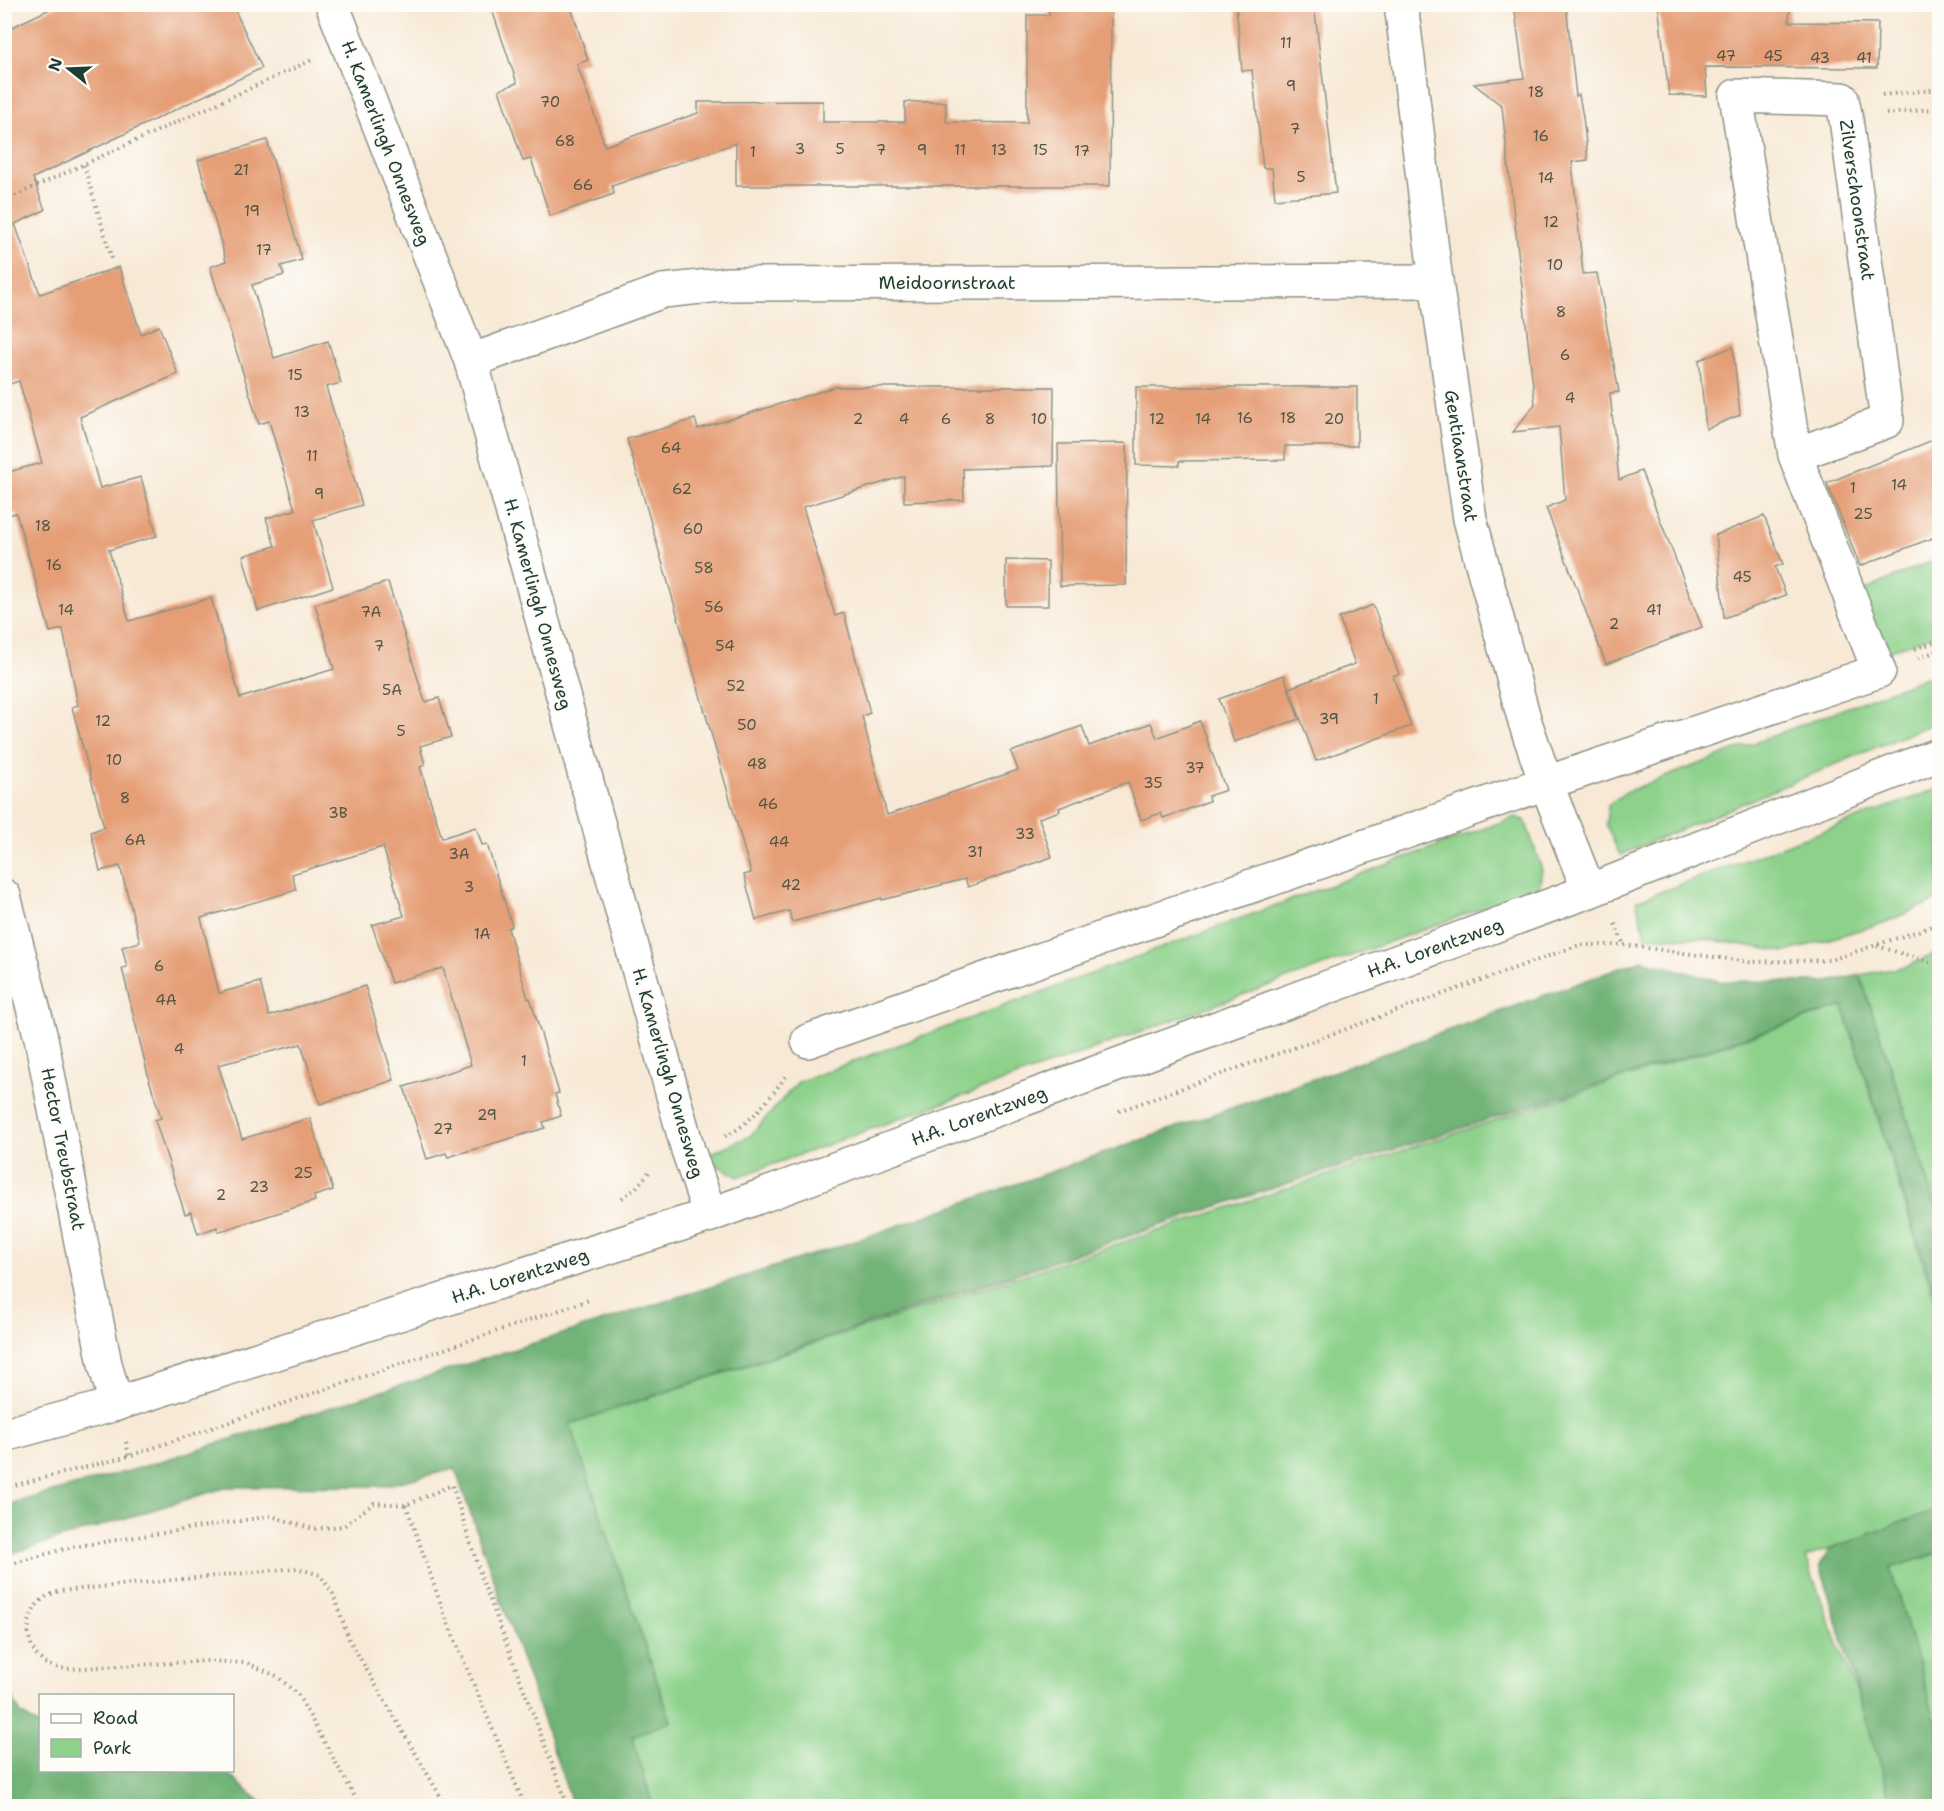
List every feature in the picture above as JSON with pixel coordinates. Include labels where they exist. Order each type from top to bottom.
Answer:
[{"type":"street","name":"H. Kamerlingh Onnesweg","points":[[332,4],[471,361],[688,1150],[710,1215]]},
{"type":"street","name":"Gentiaanstraat","points":[[1401,4],[1436,281],[1470,519],[1524,722],[1589,891]]},
{"type":"street","name":"Zilverschoonstraat","points":[[1546,783],[1879,671],[1796,455],[1736,96],[1844,109],[1887,422],[1796,455]]},
{"type":"street","name":"Meidoornstraat","points":[[471,361],[663,291],[729,284],[1436,281]]},
{"type":"street","name":"H.A. Lorentzweg","points":[[4,1435],[116,1404],[710,1215],[1589,891],[1940,754]]},
{"type":"street","points":[[808,1041],[1546,783]]},
{"type":"street","name":"Hector Treubstraat","points":[[4,896],[41,1038],[105,1364],[116,1404]]},
{"type":"path","points":[[4,201],[347,44]]},
{"type":"path","points":[[1844,109],[1940,88]]},
{"type":"path","points":[[1844,109],[1940,108]]},
{"type":"path","points":[[84,165],[112,259]]},
{"type":"path","points":[[1117,1112],[1579,945],[1624,945],[1750,962],[1830,960],[1940,924]]},
{"type":"path","points":[[1876,946],[1940,964]]},
{"type":"path","points":[[688,1150],[734,1133],[773,1096],[808,1041]]},
{"type":"path","points":[[4,1488],[129,1456],[599,1296]]},
{"type":"path","points":[[4,1566],[72,1547],[271,1516],[313,1529],[345,1526],[375,1503],[406,1505],[452,1485],[482,1579],[568,1806]]},
{"type":"path","points":[[406,1505],[445,1616],[525,1806]]},
{"type":"path","points":[[360,1806],[298,1695],[277,1676],[247,1663],[218,1661],[66,1669],[48,1665],[34,1651],[28,1633],[31,1614],[43,1599],[60,1591],[297,1568],[321,1575],[333,1594],[349,1639],[446,1806]]},
{"type":"green space","points":[[1939,557],[1939,633],[1885,652],[1860,593]]},
{"type":"green space","points":[[1939,672],[1939,721],[1620,855],[1606,825],[1608,805],[1626,792]]},
{"type":"green space","points":[[1939,788],[1939,899],[1886,922],[1786,952],[1699,938],[1646,937],[1636,901]]},
{"type":"green space","points":[[1515,817],[1525,820],[1542,870],[1539,888],[738,1177],[713,1163],[711,1153],[750,1136],[798,1082]]},
{"type":"green space","points":[[1939,952],[1939,1214],[1860,975],[1908,966]]},
{"type":"green space","points":[[1642,960],[1719,981],[1827,982],[1860,975],[1939,1214],[1939,1307],[1843,1006],[1230,1202],[570,1424],[671,1722],[632,1736],[653,1806],[573,1806],[455,1469],[382,1486],[227,1487],[13,1553],[5,1569],[5,1505],[139,1468],[849,1243]]},
{"type":"green space","points":[[1843,1006],[1939,1314],[1939,1515],[1805,1557],[1900,1806],[653,1806],[632,1736],[671,1721],[569,1424]]},
{"type":"green space","points":[[1939,1508],[1939,1553],[1890,1568],[1939,1732],[1939,1806],[1892,1806],[1820,1565],[1830,1549]]},
{"type":"green space","points":[[1939,1553],[1939,1732],[1890,1568]]},
{"type":"green space","points":[[5,1684],[21,1714],[39,1725],[39,1772],[225,1772],[266,1806],[5,1806]]},
{"type":"building","points":[[60,4],[232,4],[262,68],[33,178],[45,210],[15,224],[40,294],[119,267],[141,334],[159,326],[178,374],[80,417],[100,488],[141,477],[157,536],[109,550],[129,621],[211,598],[240,698],[334,669],[315,604],[388,582],[425,702],[439,698],[451,737],[420,746],[425,765],[420,767],[442,838],[476,827],[482,845],[487,844],[512,926],[508,928],[528,999],[530,998],[559,1093],[555,1094],[561,1116],[543,1122],[545,1128],[448,1157],[446,1153],[427,1159],[404,1087],[471,1065],[443,968],[391,983],[372,925],[404,916],[383,847],[292,874],[296,890],[201,918],[219,993],[260,982],[269,1016],[365,986],[394,1080],[320,1104],[301,1044],[218,1065],[242,1139],[310,1118],[333,1190],[314,1196],[315,1201],[218,1232],[217,1227],[198,1234],[191,1212],[185,1214],[155,1120],[161,1118],[149,1079],[122,968],[127,967],[122,947],[140,942],[120,866],[100,871],[91,832],[104,827],[72,707],[78,705],[63,629],[50,632],[16,513],[4,516],[4,473],[42,463],[19,381],[4,386],[4,31]]},
{"type":"building","points":[[490,4],[570,4],[588,60],[577,64],[605,146],[698,113],[698,102],[823,101],[823,122],[905,122],[905,102],[946,102],[946,122],[1027,123],[1027,15],[1049,15],[1049,4],[1111,4],[1110,186],[736,186],[736,143],[612,186],[614,194],[550,216],[531,159],[523,161],[499,90],[517,83]]},
{"type":"building","points":[[1236,4],[1314,4],[1336,193],[1275,199],[1272,168],[1263,168],[1252,70],[1242,71]]},
{"type":"building","points":[[1514,4],[1566,4],[1576,96],[1579,95],[1588,160],[1572,162],[1583,274],[1597,273],[1619,392],[1610,393],[1619,480],[1641,471],[1702,627],[1606,664],[1546,508],[1565,500],[1559,427],[1513,432],[1535,404],[1502,106],[1474,84],[1524,78]]},
{"type":"building","points":[[1658,4],[1790,4],[1789,22],[1878,23],[1877,68],[1705,67],[1707,96],[1669,95]]},
{"type":"building","points":[[267,140],[302,260],[281,266],[284,275],[252,285],[274,358],[328,341],[341,383],[326,387],[362,505],[313,520],[333,587],[258,611],[243,556],[275,546],[266,518],[295,510],[269,421],[259,424],[210,267],[226,261],[198,160]]},
{"type":"building","points":[[1733,347],[1740,415],[1706,429],[1699,360]]},
{"type":"building","points":[[835,387],[1054,387],[1053,466],[963,469],[964,500],[904,502],[904,476],[803,507],[835,616],[844,613],[870,713],[862,716],[887,815],[1018,770],[1011,752],[1082,726],[1089,746],[1151,723],[1157,738],[1200,721],[1226,790],[1208,796],[1209,801],[1186,810],[1163,818],[1161,813],[1141,820],[1128,782],[1039,818],[1052,857],[968,887],[965,879],[792,922],[789,911],[756,920],[744,875],[751,873],[627,439],[695,419],[698,429]]},
{"type":"building","points":[[1136,387],[1357,387],[1357,446],[1285,446],[1285,460],[1179,461],[1179,466],[1136,465]]},
{"type":"building","points":[[1940,437],[1940,535],[1860,566],[1827,483]]},
{"type":"building","points":[[1127,443],[1126,585],[1060,586],[1058,444]]},
{"type":"building","points":[[1764,516],[1783,564],[1775,567],[1786,595],[1724,618],[1716,535]]},
{"type":"building","points":[[1006,560],[1048,561],[1048,606],[1006,606]]},
{"type":"building","points":[[1373,605],[1399,674],[1393,676],[1411,726],[1316,761],[1289,688],[1355,664],[1339,618]]},
{"type":"building","points":[[1284,675],[1299,719],[1234,742],[1219,699]]}]
